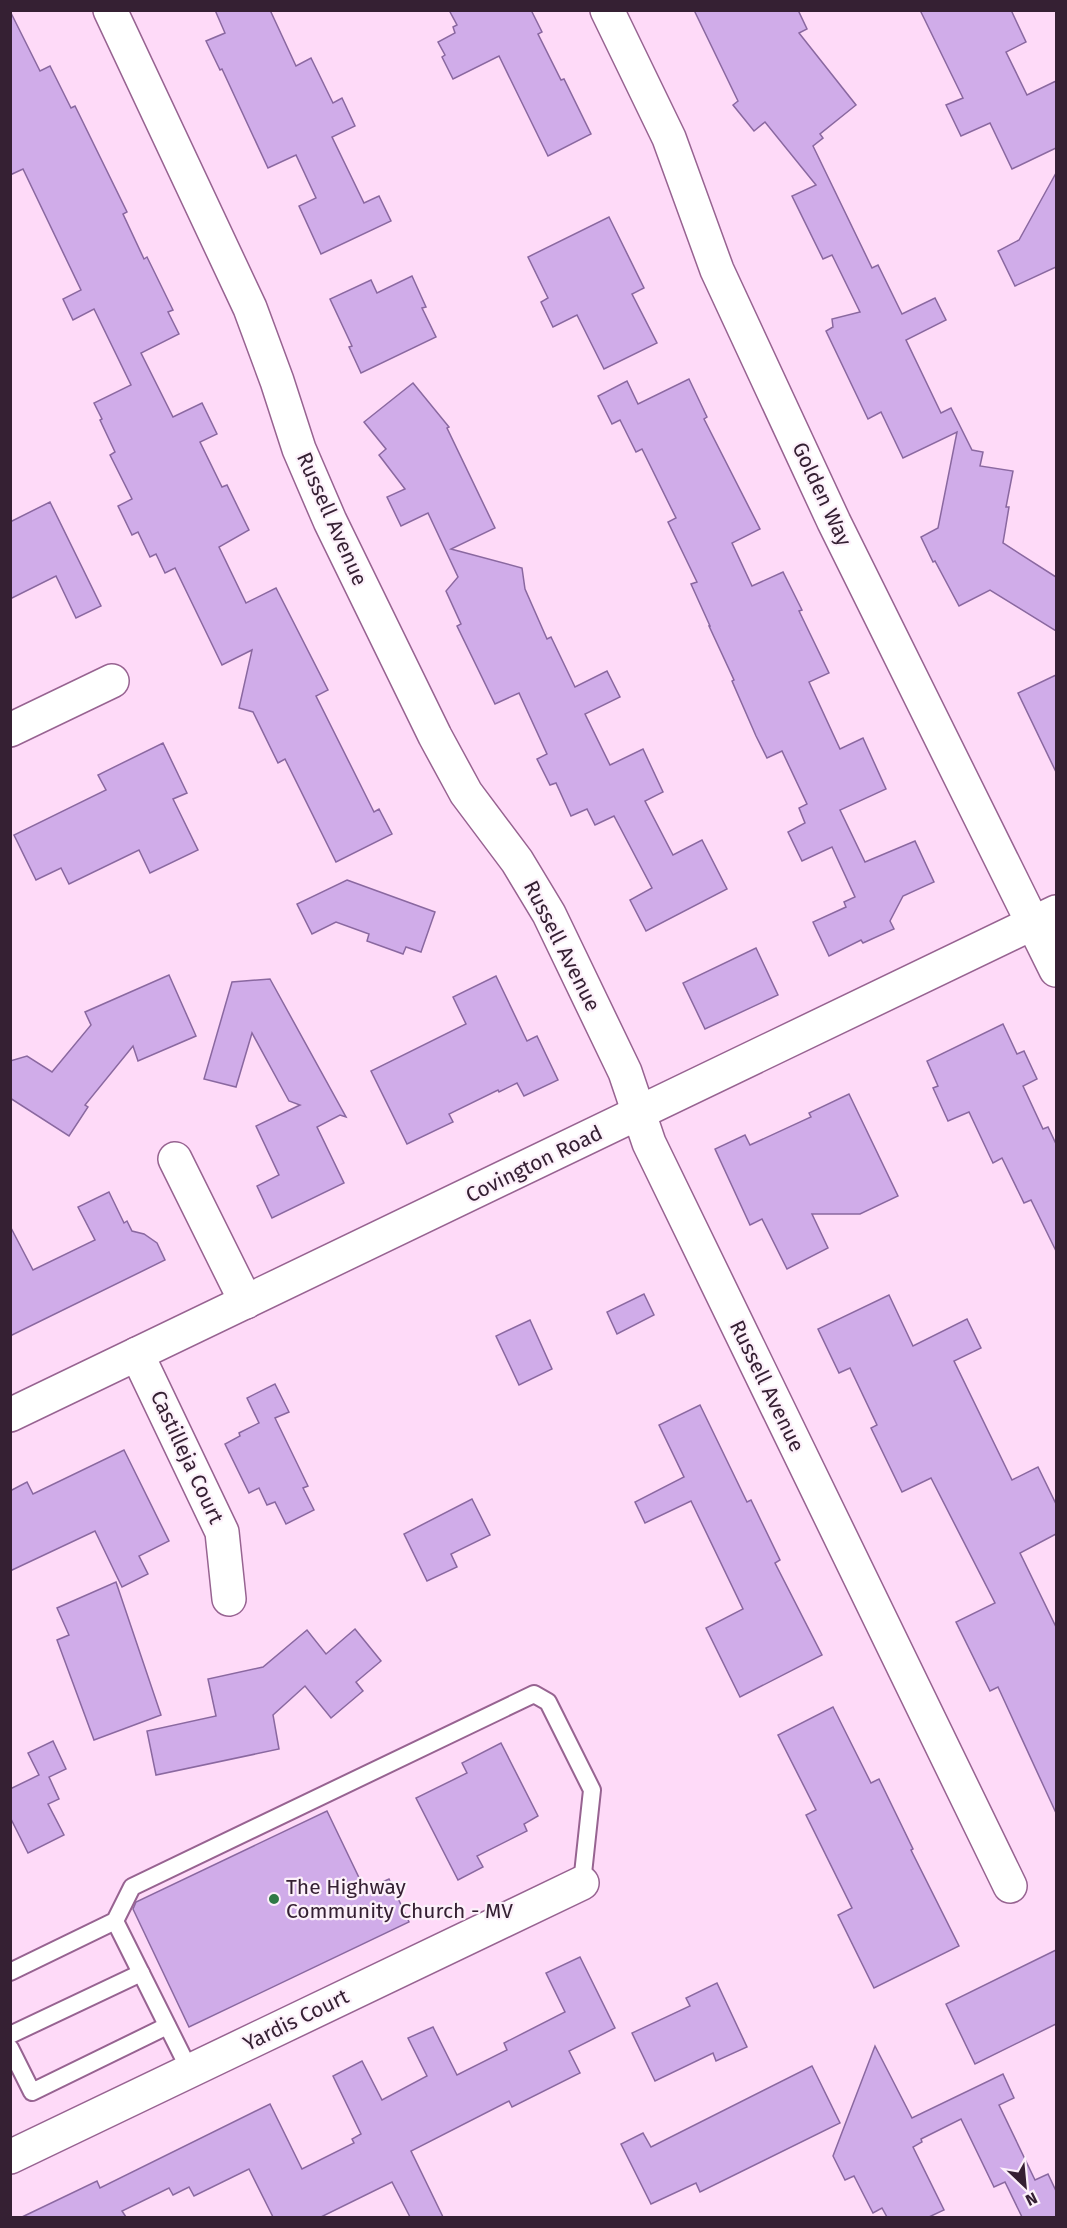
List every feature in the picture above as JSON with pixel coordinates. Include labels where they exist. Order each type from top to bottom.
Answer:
[{"type":"street","name":"Russell Avenue","points":[[110,10],[250,308],[299,449],[340,542],[435,736],[466,793],[517,861],[549,914],[625,1072],[649,1143],[1010,1886]]},
{"type":"street","name":"Golden Way","points":[[607,10],[669,138],[717,270],[829,512],[1045,918],[1056,970]]},
{"type":"street","points":[[10,730],[112,681]]},
{"type":"street","name":"Covington Road","points":[[10,1415],[1045,918]]},
{"type":"street","points":[[175,1160],[246,1302]]},
{"type":"street","name":"Castilleja Court","points":[[137,1354],[222,1532],[230,1599]]},
{"type":"street","name":"Yardis Court","points":[[10,2157],[582,1883]]},
{"type":"lane","points":[[10,1972],[114,1921],[132,1887],[534,1694],[548,1701],[592,1790],[582,1883]]},
{"type":"lane","points":[[114,1921],[190,2071]]},
{"type":"lane","points":[[10,2035],[141,1973]]},
{"type":"lane","points":[[10,2048],[32,2092],[167,2026]]},
{"type":"building","points":[[215,10],[270,10],[296,66],[311,58],[333,103],[342,98],[355,126],[332,137],[364,203],[379,196],[391,221],[321,254],[299,206],[316,198],[296,155],[268,168],[222,69],[220,70],[206,41],[225,33]]},
{"type":"building","points":[[449,10],[531,10],[542,32],[538,34],[561,80],[564,79],[591,134],[548,156],[499,56],[453,79],[442,57],[445,55],[438,42],[455,33],[453,27],[457,25]]},
{"type":"building","points":[[694,10],[798,10],[807,29],[799,33],[856,105],[820,134],[823,138],[813,146],[872,268],[878,265],[902,314],[935,298],[946,320],[906,340],[941,413],[951,408],[972,450],[983,452],[980,466],[1013,471],[1006,507],[1009,507],[1003,543],[1056,577],[1056,631],[990,590],[959,606],[935,561],[933,562],[921,537],[938,528],[957,432],[903,458],[881,412],[868,419],[826,331],[833,327],[832,319],[860,312],[832,255],[823,259],[792,196],[816,185],[765,122],[754,131],[733,105],[738,101]]},
{"type":"building","points":[[920,10],[1011,10],[1026,42],[1006,52],[1027,95],[1056,81],[1056,148],[1012,169],[990,123],[961,136],[946,105],[963,98]]},
{"type":"building","points":[[10,11],[40,71],[50,66],[71,108],[75,106],[127,212],[123,214],[144,259],[147,257],[173,310],[168,312],[179,334],[141,353],[173,417],[202,403],[217,434],[200,442],[222,487],[227,485],[249,530],[219,547],[246,603],[276,588],[328,690],[316,696],[374,812],[379,809],[392,834],[336,862],[285,759],[278,763],[253,712],[239,708],[252,650],[222,665],[175,568],[165,573],[156,554],[150,557],[138,532],[132,535],[118,506],[132,499],[110,455],[115,452],[94,403],[131,385],[94,309],[73,320],[63,299],[81,290],[23,169],[10,175]]},
{"type":"building","points":[[1056,173],[1056,267],[1015,286],[998,251],[1019,240]]},
{"type":"building","points":[[609,217],[644,288],[632,294],[657,343],[604,369],[577,315],[553,327],[541,302],[548,298],[528,257]]},
{"type":"building","points":[[412,276],[426,307],[422,308],[436,337],[361,373],[349,347],[352,346],[330,299],[371,280],[377,293]]},
{"type":"building","points":[[689,379],[707,417],[704,419],[760,529],[732,543],[752,586],[783,572],[829,673],[809,682],[840,749],[863,738],[886,789],[840,810],[865,862],[915,841],[934,882],[903,896],[890,921],[894,929],[863,943],[861,940],[829,956],[813,922],[846,907],[844,902],[855,897],[832,847],[802,861],[788,832],[805,823],[799,808],[807,804],[782,751],[767,758],[756,736],[691,584],[697,582],[668,522],[676,518],[642,449],[636,452],[620,420],[612,424],[598,396],[627,381],[638,404]]},
{"type":"building","points":[[413,383],[449,427],[447,428],[495,528],[451,549],[522,568],[525,589],[547,639],[551,637],[575,687],[607,671],[620,697],[585,714],[610,765],[643,749],[663,792],[645,801],[673,855],[702,840],[727,889],[646,931],[630,900],[652,888],[614,816],[595,825],[587,809],[571,816],[556,783],[550,785],[537,759],[547,754],[519,693],[495,704],[457,626],[461,624],[446,591],[458,577],[428,513],[401,526],[387,497],[405,489],[379,455],[386,449],[364,422]]},
{"type":"building","points":[[50,502],[101,606],[76,618],[56,576],[10,599],[10,522]]},
{"type":"building","points":[[1056,675],[1056,772],[1018,693]]},
{"type":"building","points":[[163,743],[187,793],[173,799],[198,850],[150,873],[139,850],[69,884],[61,868],[36,880],[14,835],[106,790],[98,775]]},
{"type":"building","points":[[347,880],[435,912],[421,952],[406,947],[403,954],[367,941],[369,934],[336,922],[312,934],[297,904]]},
{"type":"building","points":[[756,948],[778,995],[705,1029],[683,983]]},
{"type":"building","points":[[169,975],[196,1036],[138,1061],[133,1046],[85,1105],[88,1107],[69,1136],[10,1098],[10,1061],[27,1056],[52,1072],[91,1025],[85,1012]]},
{"type":"building","points":[[496,976],[527,1041],[537,1036],[558,1080],[524,1096],[517,1083],[499,1092],[498,1090],[449,1114],[453,1122],[407,1144],[371,1071],[466,1024],[453,997]]},
{"type":"building","points":[[270,979],[346,1117],[340,1115],[317,1127],[344,1183],[272,1218],[257,1186],[279,1175],[256,1126],[300,1105],[289,1101],[252,1033],[236,1087],[204,1079],[232,982]]},
{"type":"building","points":[[1003,1024],[1017,1054],[1024,1051],[1037,1079],[1023,1086],[1043,1129],[1048,1127],[1056,1144],[1056,1251],[1031,1200],[1024,1203],[1002,1158],[993,1163],[969,1112],[948,1121],[933,1088],[938,1086],[927,1061]]},
{"type":"building","points":[[849,1094],[898,1196],[860,1214],[812,1214],[828,1248],[787,1269],[762,1219],[750,1225],[715,1149],[745,1135],[750,1145],[811,1117],[809,1113]]},
{"type":"building","points":[[109,1192],[124,1223],[127,1221],[132,1231],[144,1234],[157,1243],[165,1260],[10,1336],[10,1226],[33,1270],[95,1240],[78,1207]]},
{"type":"building","points":[[644,1294],[654,1315],[617,1334],[607,1312]]},
{"type":"building","points":[[889,1295],[913,1346],[967,1319],[981,1348],[954,1361],[1012,1480],[1038,1467],[1056,1504],[1056,1534],[1020,1553],[1056,1627],[1056,1813],[998,1687],[990,1691],[956,1622],[995,1603],[931,1478],[902,1492],[871,1428],[877,1425],[850,1368],[839,1373],[818,1329]]},
{"type":"building","points":[[530,1320],[552,1369],[519,1385],[496,1336]]},
{"type":"building","points":[[275,1384],[289,1412],[275,1418],[308,1486],[303,1488],[314,1510],[286,1524],[275,1502],[267,1505],[259,1488],[249,1493],[225,1444],[240,1436],[239,1433],[259,1423],[247,1398]]},
{"type":"building","points":[[700,1405],[747,1502],[751,1500],[780,1560],[775,1563],[822,1655],[740,1697],[706,1628],[743,1609],[691,1501],[645,1523],[635,1502],[684,1477],[659,1425]]},
{"type":"building","points":[[124,1450],[169,1541],[139,1556],[148,1574],[122,1587],[95,1531],[10,1571],[10,1491],[27,1482],[33,1494]]},
{"type":"building","points":[[472,1499],[490,1535],[451,1554],[457,1567],[427,1581],[404,1534]]},
{"type":"building","points":[[116,1582],[161,1715],[94,1740],[57,1640],[69,1635],[57,1608]]},
{"type":"building","points":[[355,1629],[381,1661],[356,1682],[363,1691],[331,1718],[305,1686],[273,1715],[279,1749],[156,1775],[147,1731],[216,1716],[208,1679],[263,1667],[307,1630],[326,1654]]},
{"type":"building","points":[[833,1707],[871,1783],[879,1779],[913,1849],[911,1850],[959,1946],[874,1988],[838,1915],[852,1908],[806,1815],[816,1810],[778,1735]]},
{"type":"building","points":[[53,1741],[66,1769],[49,1777],[59,1799],[48,1804],[64,1835],[28,1853],[10,1817],[10,1789],[39,1775],[28,1753]]},
{"type":"building","points":[[501,1743],[538,1816],[524,1824],[527,1831],[477,1856],[483,1867],[458,1880],[416,1798],[467,1773],[462,1763]]},
{"type":"building","points":[[327,1811],[365,1890],[389,1879],[409,1922],[189,2027],[133,1909],[136,1902]]},
{"type":"building","points":[[1056,1950],[1056,2024],[975,2064],[946,2004]]},
{"type":"building","points":[[580,1957],[615,2028],[569,2051],[580,2073],[512,2107],[509,2101],[411,2151],[443,2217],[410,2217],[392,2182],[321,2217],[273,2217],[249,2169],[194,2196],[189,2187],[173,2195],[169,2188],[122,2211],[126,2217],[22,2217],[97,2181],[100,2188],[270,2104],[302,2169],[354,2143],[352,2139],[361,2134],[333,2076],[362,2061],[382,2100],[427,2076],[408,2038],[433,2027],[457,2075],[507,2050],[504,2043],[565,2012],[546,1973]]},
{"type":"building","points":[[717,1983],[747,2047],[716,2061],[713,2053],[655,2081],[632,2033],[690,2006],[686,1998]]},
{"type":"building","points":[[875,2046],[912,2118],[1003,2074],[1014,2098],[999,2105],[1035,2180],[1048,2174],[1056,2191],[1056,2217],[1022,2217],[1005,2182],[994,2187],[961,2119],[921,2139],[922,2142],[913,2147],[944,2210],[929,2217],[887,2217],[882,2208],[873,2213],[854,2176],[845,2180],[833,2156]]},
{"type":"building","points":[[812,2066],[840,2123],[700,2192],[696,2183],[651,2204],[621,2144],[643,2133],[651,2147]]},
{"type":"place","name":"The Highway Community Church - MV","points":[[274,1899]]}]
